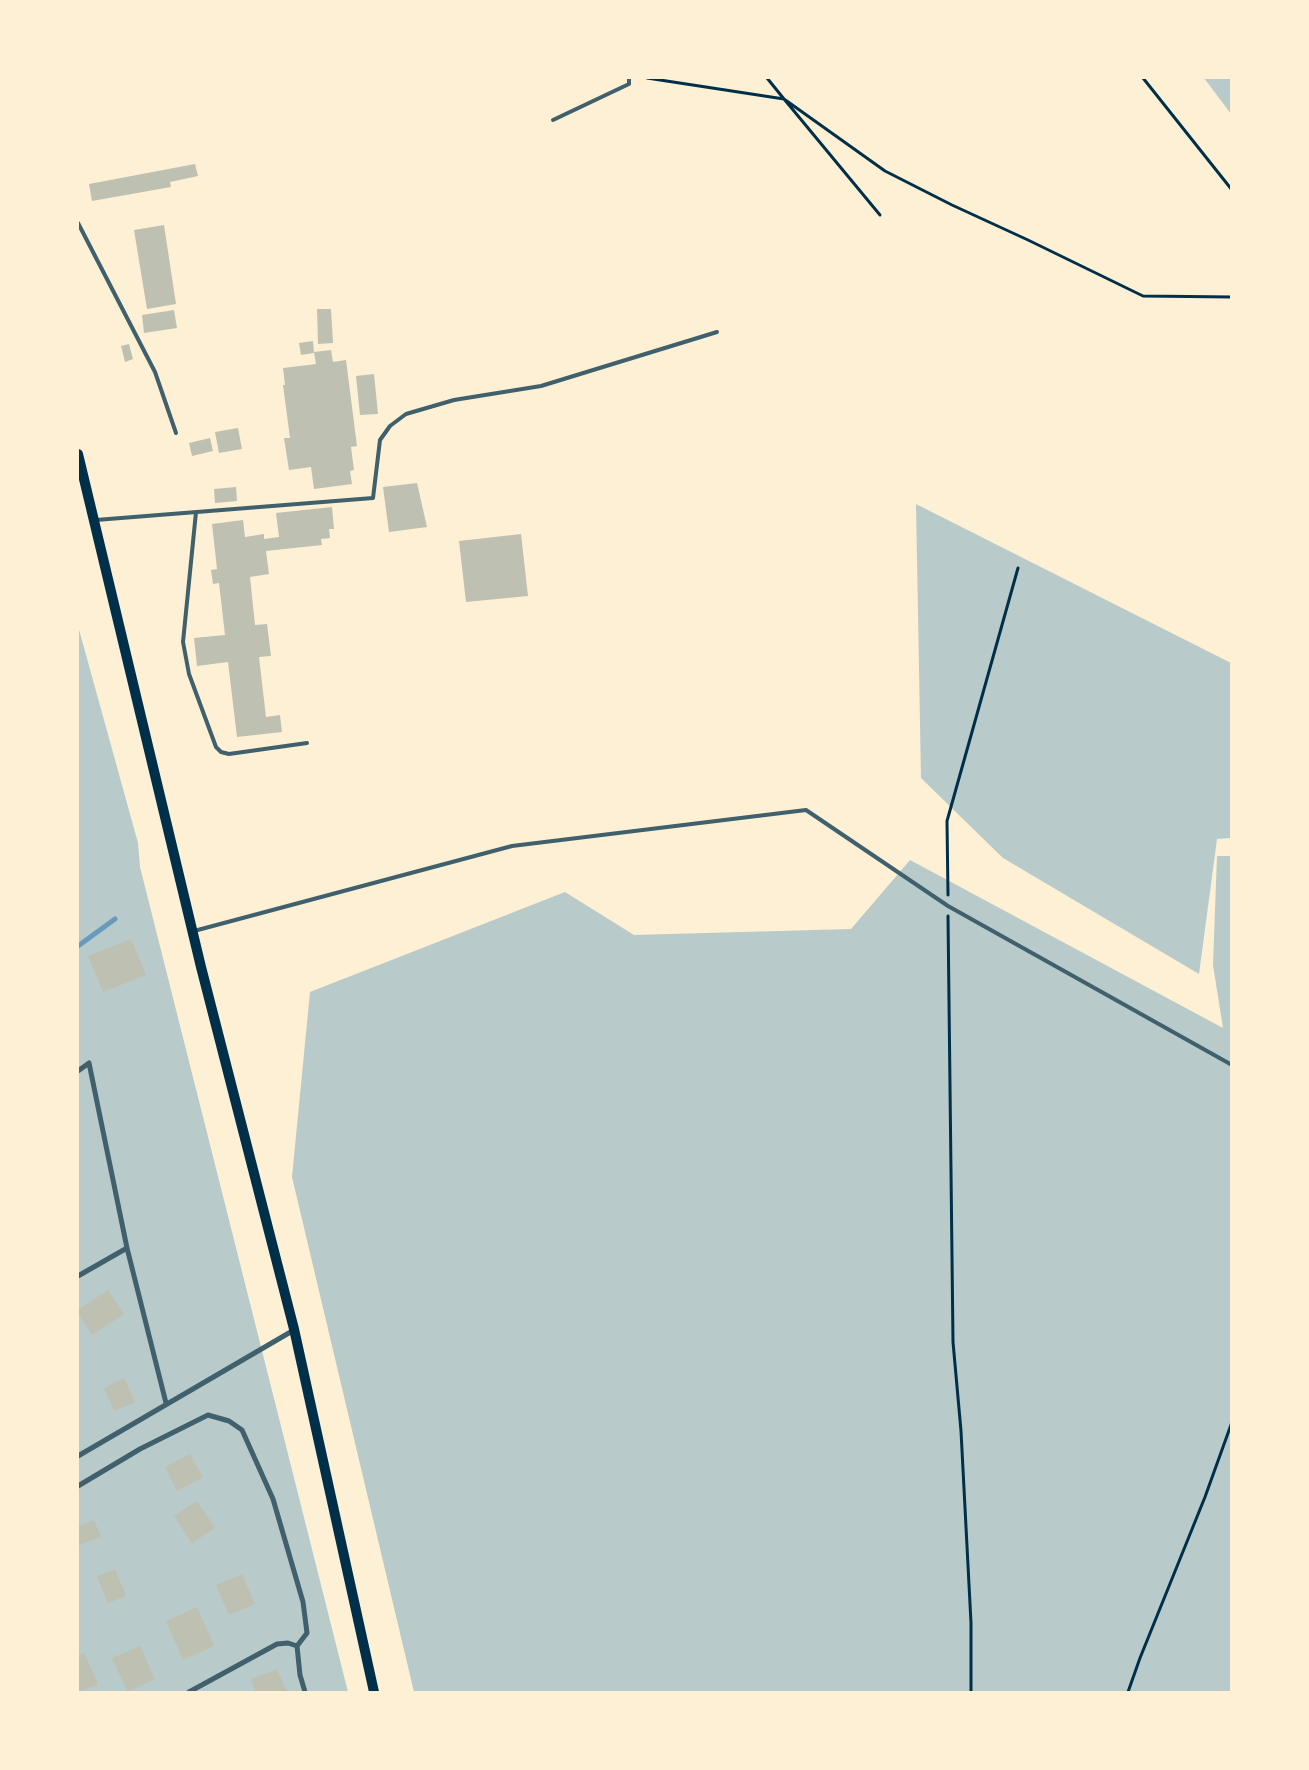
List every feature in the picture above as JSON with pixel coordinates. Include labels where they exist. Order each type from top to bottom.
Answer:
[{"type":"main road","points":[[78,454],[192,931],[294,1329],[374,1692]]},
{"type":"street","points":[[78,1071],[89,1063],[127,1248],[166,1403]]},
{"type":"street","points":[[78,1276],[127,1248]]},
{"type":"street","points":[[78,1456],[294,1329]]},
{"type":"street","points":[[78,1486],[140,1449],[208,1415],[229,1421],[242,1430],[273,1499],[303,1602],[308,1633],[297,1646],[300,1675],[305,1692]]},
{"type":"street","points":[[189,1692],[277,1644],[288,1643],[297,1646]]},
{"type":"lane","points":[[552,120],[628,84],[629,78]]},
{"type":"lane","points":[[78,223],[155,372],[176,433]]},
{"type":"lane","points":[[93,520],[373,498],[380,440],[390,426],[406,414],[454,400],[541,386],[717,332]]},
{"type":"lane","points":[[196,512],[183,642],[189,674],[216,747],[221,752],[229,754],[307,743]]},
{"type":"lane","points":[[192,931],[512,846],[806,810],[948,906],[1232,1065]]},
{"type":"path","points":[[647,78],[784,99],[885,171],[1143,296],[1232,298]]},
{"type":"path","points":[[767,78],[880,216]]},
{"type":"path","points":[[1143,78],[1232,190]]},
{"type":"path","points":[[971,1692],[971,1623],[961,1431],[953,1342],[947,821],[1018,568]]},
{"type":"path","points":[[1128,1692],[1205,1497],[1232,1422]]},
{"type":"shaded area","points":[[1204,78],[1231,78],[1231,114]]},
{"type":"shaded area","points":[[916,504],[1231,663],[1231,838],[1217,839],[1199,974],[1003,858],[921,778]]},
{"type":"shaded area","points":[[78,626],[138,843],[140,867],[348,1692],[78,1692]]},
{"type":"shaded area","points":[[1217,856],[1231,856],[1231,1692],[414,1692],[292,1177],[310,992],[565,892],[634,935],[851,929],[910,860],[1223,1028],[1213,965]]},
{"type":"building","points":[[195,164],[198,176],[170,182],[171,187],[92,201],[89,184]]},
{"type":"building","points":[[164,225],[176,304],[147,309],[134,230]]},
{"type":"building","points":[[317,309],[331,309],[333,343],[318,344]]},
{"type":"building","points":[[174,310],[177,328],[144,333],[142,315]]},
{"type":"building","points":[[313,341],[314,353],[301,355],[299,343]]},
{"type":"building","points":[[129,344],[133,359],[125,362],[121,346]]},
{"type":"building","points":[[331,350],[333,362],[346,360],[357,446],[351,447],[354,470],[350,471],[352,484],[314,489],[311,467],[289,470],[284,438],[290,438],[283,385],[285,385],[283,368],[316,364],[314,352]]},
{"type":"building","points":[[374,374],[378,414],[360,415],[356,376]]},
{"type":"building","points":[[238,428],[242,449],[219,453],[215,432]]},
{"type":"building","points":[[210,438],[213,451],[192,456],[189,443]]},
{"type":"building","points":[[417,483],[427,527],[389,532],[383,487]]},
{"type":"building","points":[[236,487],[237,501],[215,503],[214,489]]},
{"type":"building","points":[[332,507],[334,529],[329,529],[330,538],[321,539],[322,545],[266,551],[269,574],[250,577],[255,625],[267,624],[271,656],[259,657],[266,717],[280,715],[282,732],[237,737],[228,662],[197,666],[194,638],[225,635],[219,583],[213,584],[211,570],[217,569],[212,524],[243,520],[245,537],[264,534],[264,539],[279,537],[276,513]]},
{"type":"building","points":[[521,534],[528,596],[466,602],[459,541]]},
{"type":"building","points":[[131,939],[146,975],[103,992],[88,956]]},
{"type":"building","points":[[108,1290],[124,1314],[92,1335],[78,1310]]},
{"type":"building","points":[[124,1378],[135,1402],[114,1411],[104,1388]]},
{"type":"building","points":[[190,1454],[203,1477],[177,1491],[165,1467]]},
{"type":"building","points":[[197,1501],[215,1528],[192,1543],[174,1516]]},
{"type":"building","points":[[94,1520],[101,1537],[79,1545],[78,1527]]},
{"type":"building","points":[[115,1569],[126,1596],[108,1603],[97,1576]]},
{"type":"building","points":[[242,1574],[255,1604],[229,1615],[216,1585]]},
{"type":"building","points":[[197,1607],[214,1646],[183,1660],[166,1621]]},
{"type":"building","points":[[140,1646],[155,1679],[128,1692],[112,1658]]},
{"type":"building","points":[[84,1653],[98,1684],[78,1692],[78,1656]]},
{"type":"building","points":[[277,1669],[287,1692],[256,1692],[251,1679]]},
{"type":"waterway","points":[[78,946],[115,919]]}]
